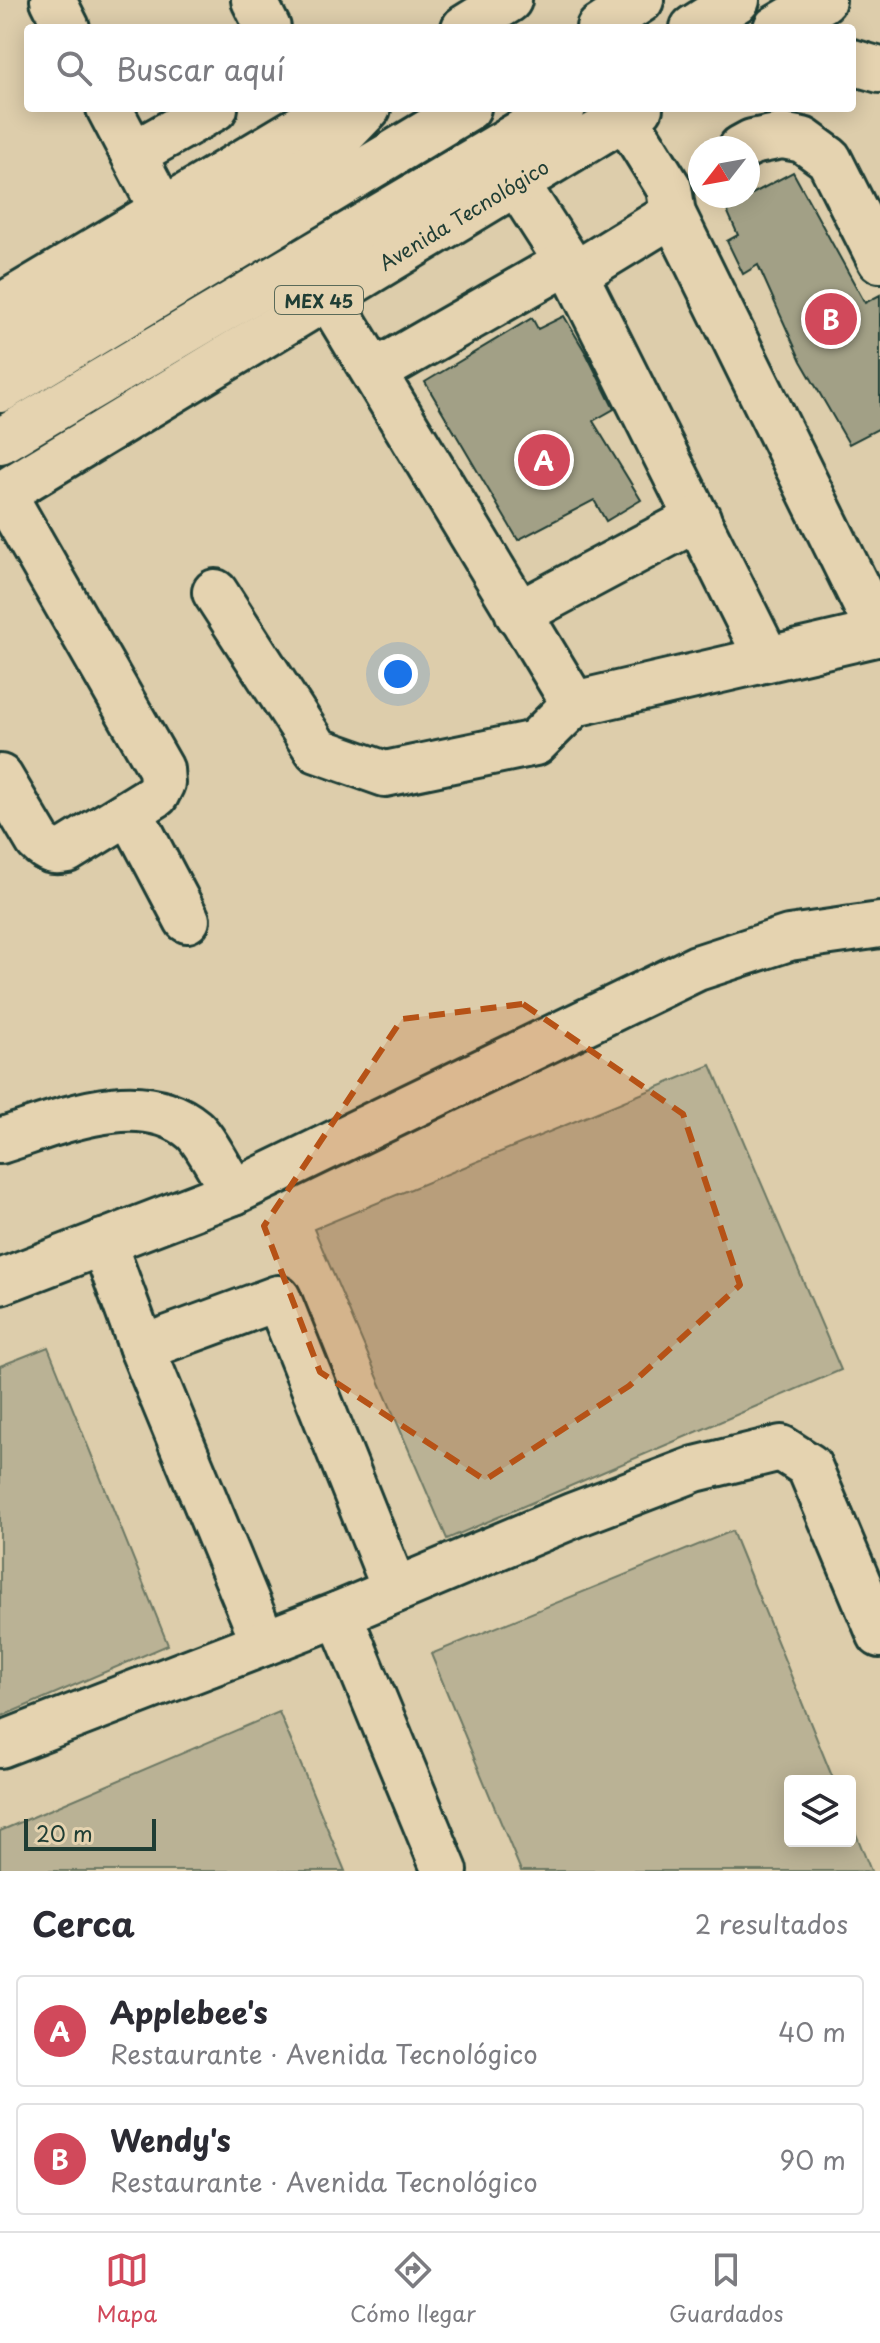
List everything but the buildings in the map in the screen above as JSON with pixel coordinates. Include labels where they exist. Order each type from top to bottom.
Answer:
[{"type":"main road","points":[[53,0],[65,24]]},
{"type":"main road","points":[[254,0],[266,24]]},
{"type":"main road","points":[[470,24],[509,0]]},
{"type":"main road","points":[[605,24],[641,0]]},
{"type":"main road","points":[[699,24],[737,0]]},
{"type":"main road","points":[[783,24],[823,0]]},
{"type":"main road","points":[[856,63],[880,70]]},
{"type":"main road","points":[[111,112],[163,211]]},
{"type":"main road","points":[[135,153],[208,112]]},
{"type":"main road","points":[[0,307],[163,211],[321,112]]},
{"type":"main road","points":[[0,351],[315,163],[364,112]]},
{"type":"main road","points":[[0,390],[461,112]]},
{"type":"main road","points":[[0,441],[556,112]]},
{"type":"main road","points":[[215,592],[317,750],[385,774],[535,743],[574,704],[880,634],[681,191],[632,113]]},
{"type":"main road","name":"Avenida Tecnológico","points":[[1,494],[632,113]]},
{"type":"main road","points":[[760,140],[782,136],[803,140],[829,159],[880,260]]},
{"type":"main road","points":[[515,181],[570,268],[767,658]]},
{"type":"main road","points":[[375,372],[570,268],[681,191]]},
{"type":"main road","points":[[327,295],[574,704]]},
{"type":"main road","points":[[0,777],[38,841],[46,850],[56,852],[67,850],[130,812],[156,795],[162,783],[161,769],[1,494]]},
{"type":"main road","points":[[518,614],[698,518]]},
{"type":"main road","points":[[130,812],[187,920]]},
{"type":"main road","points":[[0,1282],[234,1192],[697,968],[789,938],[880,925]]},
{"type":"main road","points":[[0,1140],[100,1113],[142,1109],[164,1113],[195,1131],[234,1192]]},
{"type":"main road","points":[[103,1242],[142,1348],[264,1643]]},
{"type":"main road","points":[[142,1348],[278,1298],[395,1590]]},
{"type":"main road","points":[[0,1745],[339,1614],[574,1515],[695,1469],[781,1448],[809,1466],[880,1635]]},
{"type":"main road","points":[[339,1614],[445,1871]]},
{"type":"highlighted area","points":[[523,1004],[683,1114],[740,1285],[629,1386],[485,1480],[320,1372],[264,1226],[402,1019]]},
{"type":"shaded area","points":[[711,1065],[841,1370],[447,1539],[314,1229]]},
{"type":"shaded area","points":[[48,1347],[168,1645],[0,1717],[0,1366]]},
{"type":"shaded area","points":[[732,1531],[832,1775],[784,1775],[784,1847],[856,1847],[856,1834],[871,1871],[521,1871],[431,1654]]},
{"type":"shaded area","points":[[279,1712],[345,1871],[0,1871],[0,1831]]},
{"type":"place","name":"Wendy's","points":[[831,319]]},
{"type":"place","name":"Applebee's","points":[[544,460]]}]
